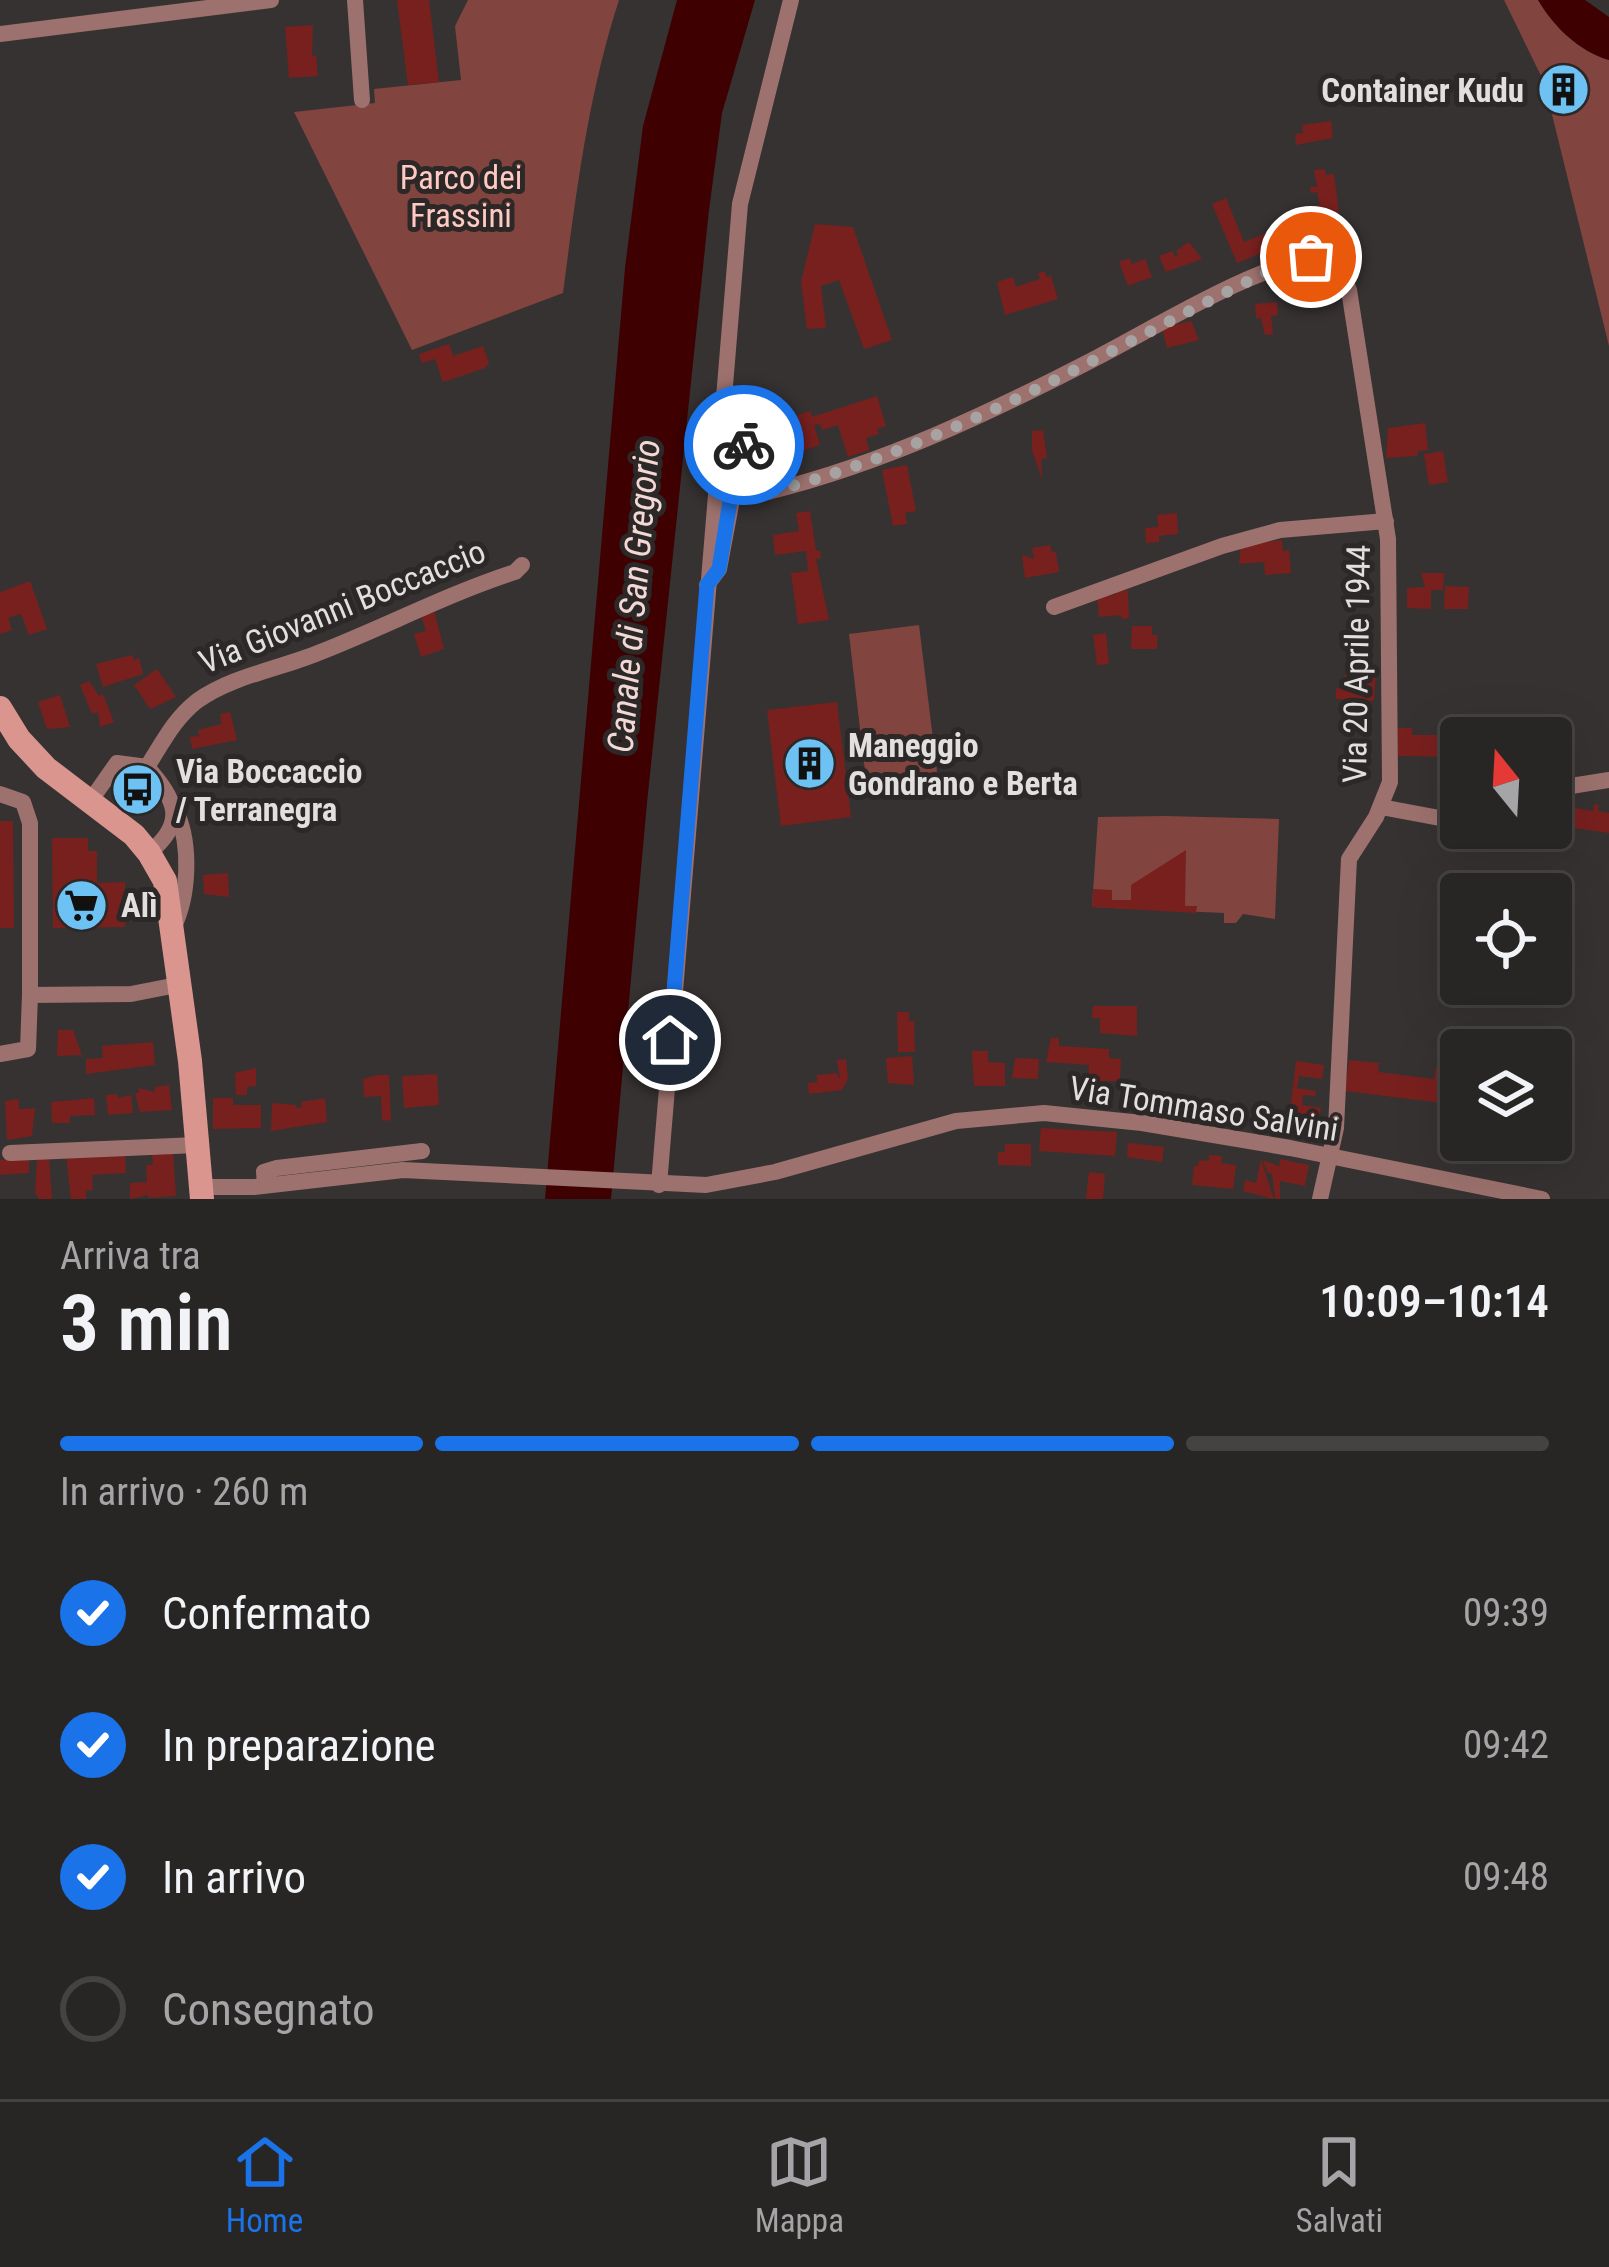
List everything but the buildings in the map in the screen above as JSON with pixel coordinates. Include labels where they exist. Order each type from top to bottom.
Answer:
[{"type":"street","points":[[0,34],[271,0]]},
{"type":"street","points":[[355,0],[362,100]]},
{"type":"street","points":[[653,1184],[740,204],[791,0]]},
{"type":"street","name":"Via 20 Aprile 1944","points":[[707,585],[719,569],[742,446],[756,450],[755,476],[768,492],[848,470],[978,417],[1269,271],[1323,256],[1339,264],[1349,290],[1386,521],[1390,782],[1349,859],[1336,1128],[1320,1199]]},
{"type":"street","name":"Via 20 Aprile 1944","points":[[1054,608],[1222,546],[1280,530],[1386,521]]},
{"type":"street","name":"Via Giovanni Boccaccio","points":[[147,767],[175,720],[201,698],[405,619],[450,593],[515,572],[522,565]]},
{"type":"street","points":[[0,708],[19,739],[46,768],[91,800],[149,853],[165,881],[202,1193],[265,1185],[264,1172],[277,1168],[422,1151]]},
{"type":"street","points":[[91,800],[117,763],[147,767],[164,787],[180,820],[184,847],[184,894],[172,929]]},
{"type":"street","points":[[1572,786],[1609,780]]},
{"type":"street","points":[[0,794],[17,797],[28,813],[30,995],[28,1049],[0,1054]]},
{"type":"street","points":[[149,853],[168,837],[174,824],[172,804]]},
{"type":"street","name":"Via 20 Aprile 1944","points":[[1381,806],[1440,818]]},
{"type":"street","points":[[30,995],[131,994],[177,986]]},
{"type":"street","name":"Via Tommaso Salvini","points":[[265,1185],[404,1170],[706,1185],[744,1180],[926,1128],[1004,1114],[1081,1115],[1142,1123],[1542,1199]]},
{"type":"street","points":[[10,1154],[197,1145]]},
{"type":"green space","name":"Parco dei Frassini","points":[[468,0],[619,0],[591,108],[563,293],[412,350],[294,112],[375,103],[374,89],[461,80],[455,26]]},
{"type":"green space","points":[[1504,0],[1538,0],[1568,37],[1609,60],[1609,346],[1544,82]]},
{"type":"green space","points":[[919,625],[939,788],[868,797],[849,634]]},
{"type":"green space","points":[[1098,817],[1279,819],[1275,919],[1243,914],[1236,923],[1224,923],[1224,913],[1092,907]]},
{"type":"water","name":"Canale di San Gregorio","points":[[677,0],[755,0],[722,113],[709,210],[611,1199],[545,1199],[625,268],[643,126]]},
{"type":"water","points":[[1538,0],[1585,0],[1609,17],[1609,60],[1568,37]]},
{"type":"way so far","points":[[744,445],[756,450],[755,476],[768,492],[848,470],[978,417],[1269,271],[1311,257]]},
{"type":"place","name":"Container Kudu","points":[[1563,90]]},
{"type":"place","name":"Maneggio Gondrano e Berta","points":[[809,764]]},
{"type":"place","name":"Via Boccaccio / Terranegra","points":[[137,790]]},
{"type":"place","name":"Alì","points":[[82,905]]},
{"type":"route","points":[[670,1040],[707,585],[719,569],[738,452],[744,445]]}]
